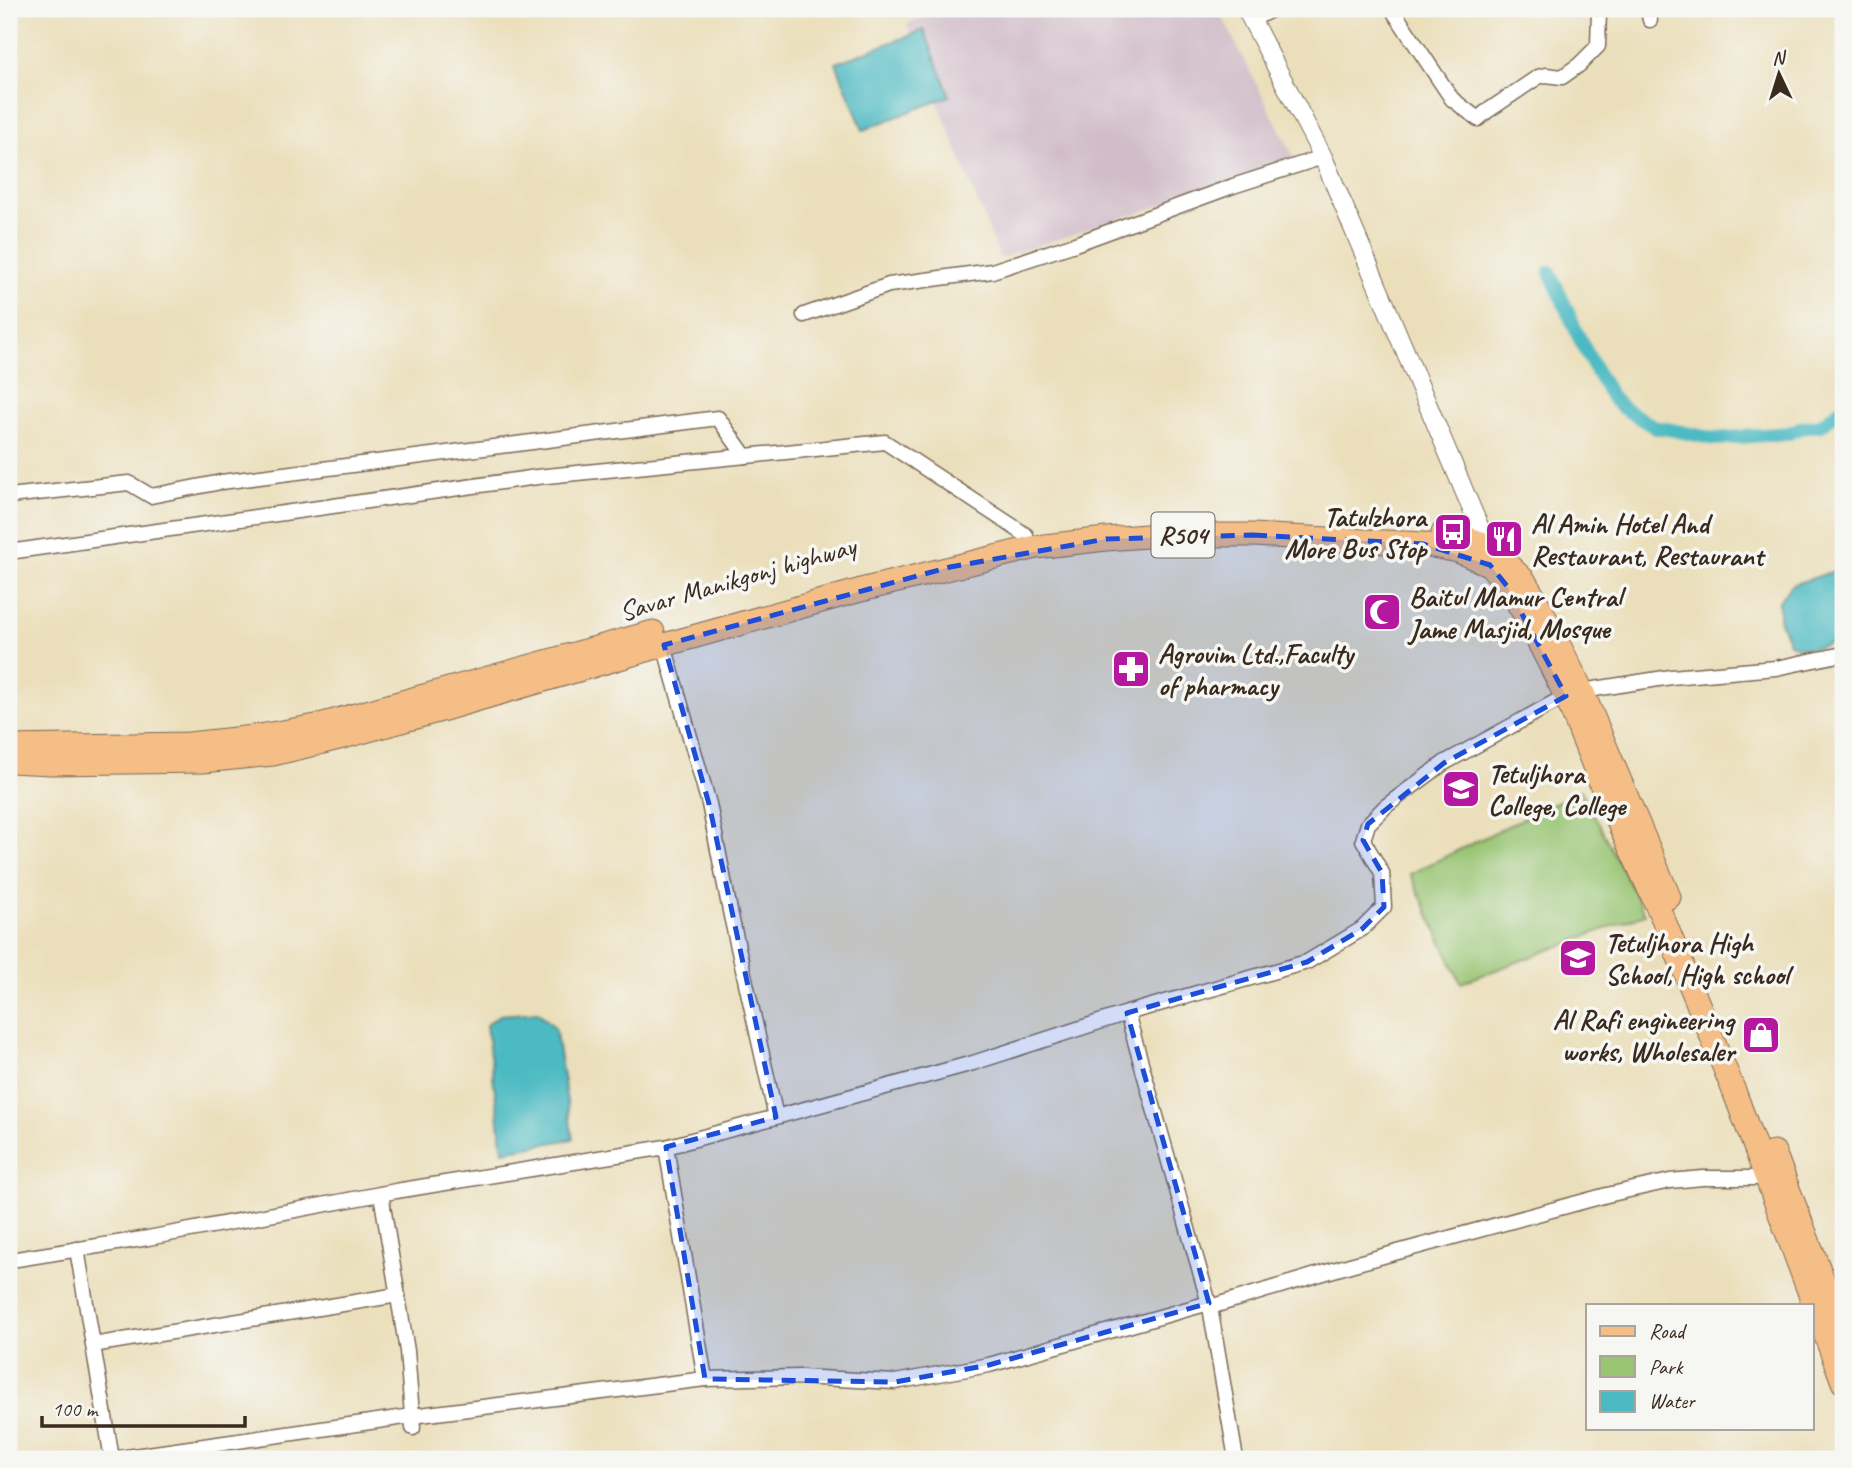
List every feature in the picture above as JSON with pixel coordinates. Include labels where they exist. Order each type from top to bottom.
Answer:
[{"type":"main road","name":"Savar Manikgonj highway","points":[[9,747],[189,744],[254,737],[316,726],[879,569],[1026,535],[1071,528],[1120,523],[1244,522],[1417,530],[1458,535],[1489,555]]},
{"type":"main road","name":"R504","points":[[9,761],[202,761],[273,754],[438,711],[861,590],[1036,547],[1160,535],[1253,535],[1423,544],[1489,555],[1524,580],[1542,611],[1574,693],[1688,941],[1774,1174],[1843,1382]]},
{"type":"main road","name":"R504","points":[[1774,1174],[1843,1332]]},
{"type":"street","points":[[1273,9],[1248,14],[1323,157],[1489,555]]},
{"type":"street","points":[[1392,9],[1451,99],[1478,119],[1538,77],[1562,77],[1579,65],[1598,46],[1599,9]]},
{"type":"street","points":[[804,315],[888,285],[992,271],[1323,157]]},
{"type":"street","points":[[9,496],[129,483],[151,496],[221,482],[718,418],[745,456]]},
{"type":"street","points":[[9,552],[537,477],[885,442],[1026,535]]},
{"type":"street","points":[[664,645],[709,804],[776,1117]]},
{"type":"street","points":[[17,1259],[148,1238],[381,1194],[666,1147],[973,1063],[1127,1013],[1307,962],[1362,929],[1384,907],[1382,873],[1363,840],[1368,824],[1386,806],[1444,763],[1574,693],[1671,677],[1776,668],[1843,654]]},
{"type":"street","points":[[1127,1013],[1209,1305],[1236,1459]]},
{"type":"street","points":[[666,1147],[705,1379]]},
{"type":"street","points":[[77,1249],[112,1459],[413,1422],[705,1379],[800,1377],[895,1382],[989,1365],[1607,1195],[1670,1181],[1774,1174]]},
{"type":"street","points":[[381,1194],[407,1351],[413,1422]]},
{"type":"street","points":[[93,1345],[398,1296]]},
{"type":"highlighted area","points":[[1253,535],[1423,544],[1490,565],[1507,586],[1566,696],[1444,763],[1368,824],[1363,840],[1382,873],[1384,907],[1362,929],[1307,962],[1127,1013],[1209,1303],[989,1365],[895,1382],[705,1379],[666,1147],[776,1117],[709,804],[664,645],[950,567],[1106,539]]},
{"type":"shaded area","points":[[940,9],[1218,9],[1296,161],[1000,258],[907,24]]},
{"type":"green space","points":[[1581,790],[1645,914],[1461,983],[1410,874]]},
{"type":"water","points":[[924,30],[950,96],[863,130],[836,63]]},
{"type":"water","points":[[1843,567],[1843,639],[1809,648],[1789,643],[1779,619],[1779,601],[1791,585]]},
{"type":"water","points":[[538,1012],[555,1028],[573,1139],[503,1151],[486,1025],[500,1015]]},
{"type":"waterway","points":[[1550,272],[1578,335],[1613,399],[1656,428],[1715,439],[1789,433],[1800,428],[1821,425],[1843,408]]},
{"type":"place","name":"Tatulzhora More Bus Stop","points":[[1453,532]]},
{"type":"place","name":"Al Amin Hotel And Restaurant, Restaurant","points":[[1504,539]]},
{"type":"place","name":"Baitul Mamur Central Jame Masjid, Mosque","points":[[1382,612]]},
{"type":"place","name":"Agrovim Ltd.,Faculty of pharmacy","points":[[1131,669]]},
{"type":"place","name":"Tetuljhora College, College","points":[[1461,789]]},
{"type":"place","name":"Tetuljhora High School, High school","points":[[1578,958]]},
{"type":"place","name":"Al Rafi engineering works, Wholesaler","points":[[1761,1035]]}]
